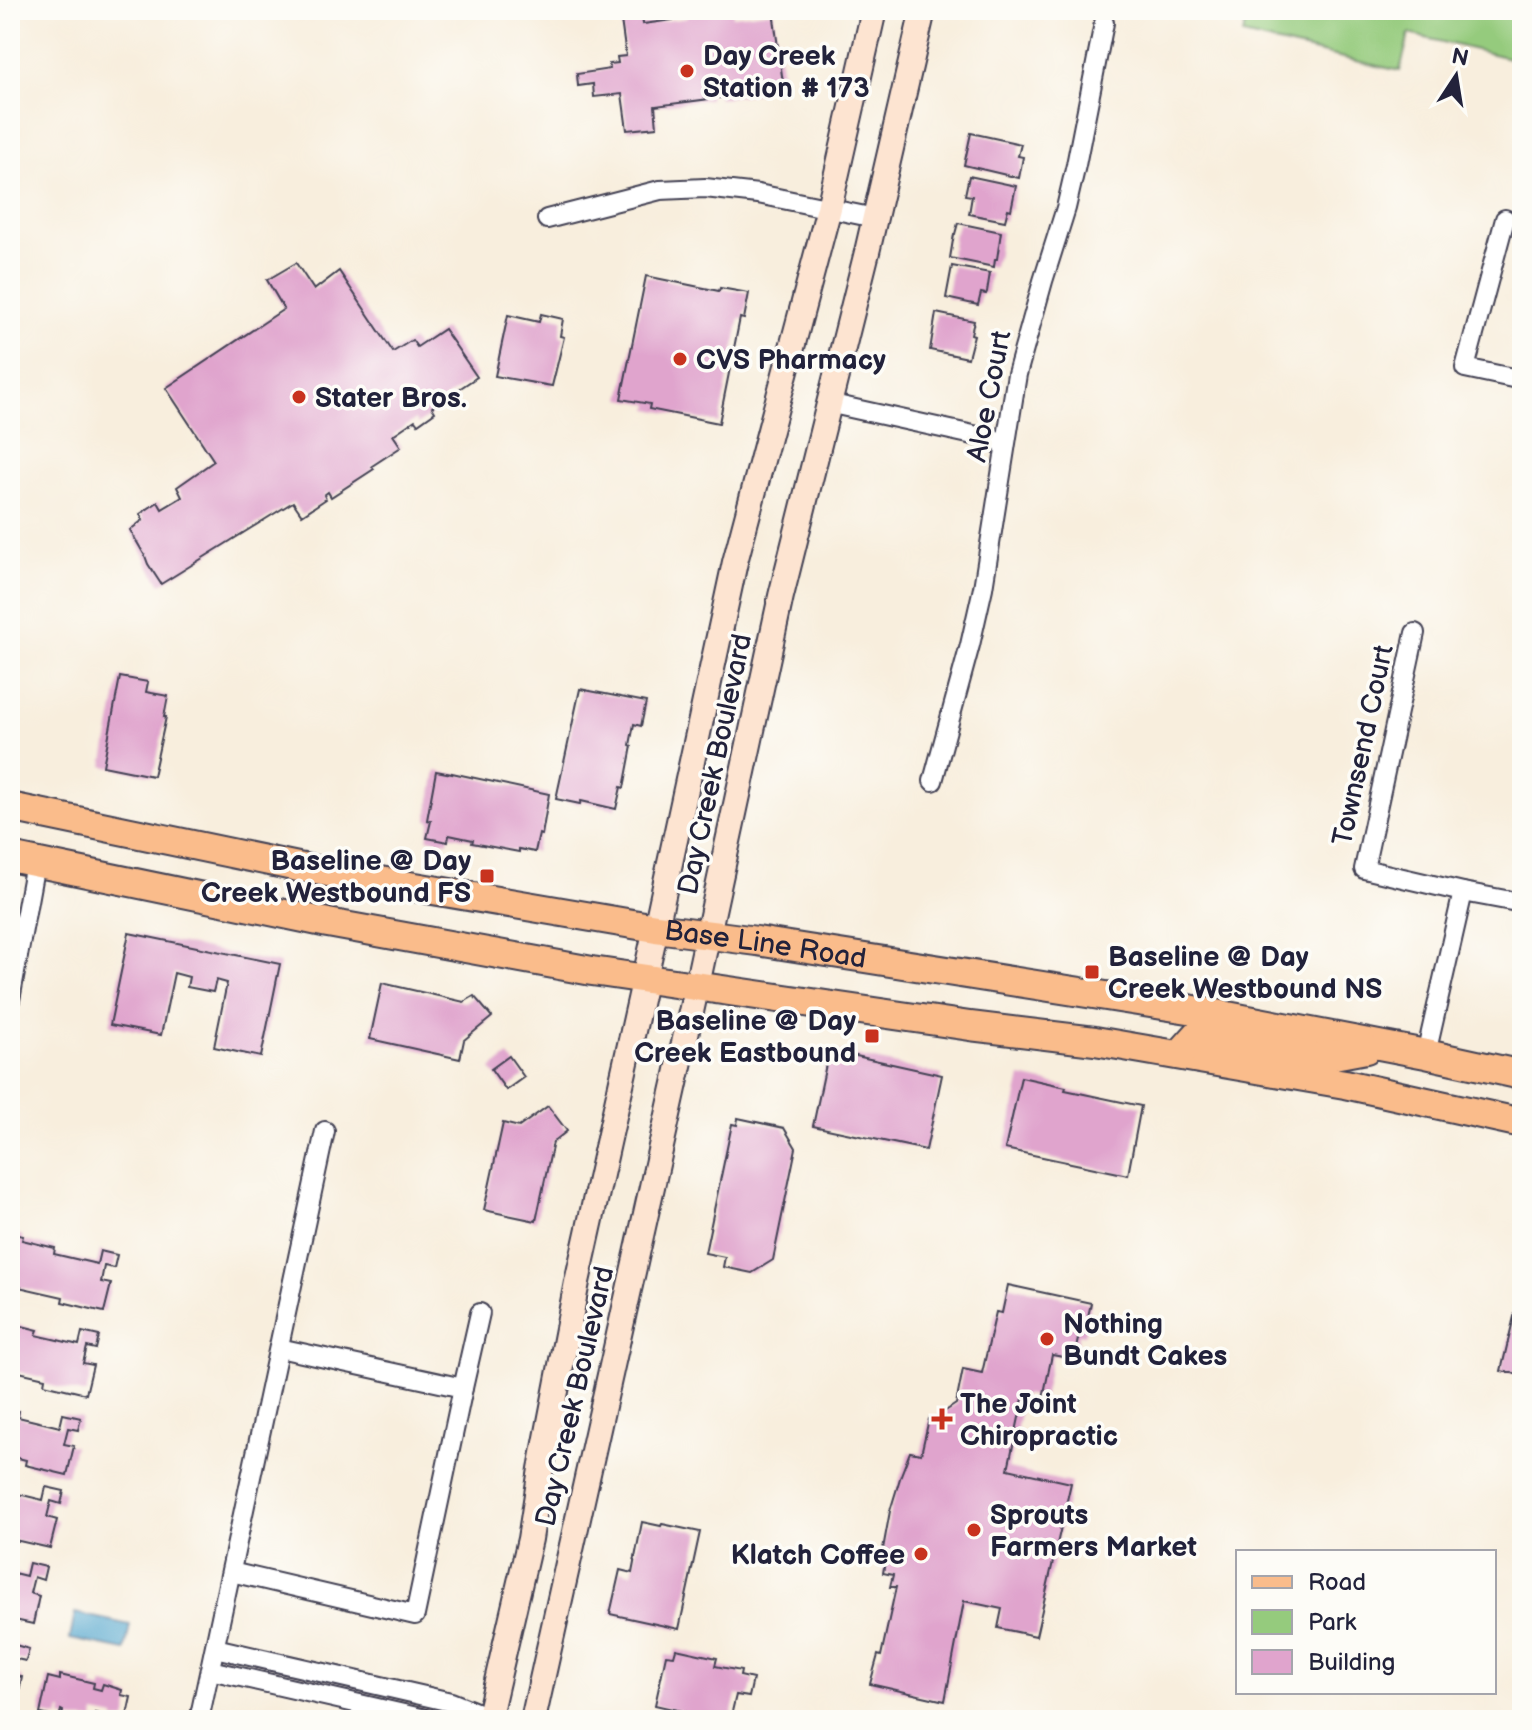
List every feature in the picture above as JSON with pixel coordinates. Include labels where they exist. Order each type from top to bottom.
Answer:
[{"type":"main road","name":"Day Creek Boulevard","points":[[487,1720],[530,1539],[577,1282],[735,562],[829,208],[874,10]]},
{"type":"main road","name":"Day Creek Boulevard","points":[[533,1720],[781,596],[923,10]]},
{"type":"main road","name":"Base Line Road","points":[[10,807],[298,867],[656,928],[1201,1011],[1522,1075]]},
{"type":"main road","name":"Base Line Road","points":[[22,860],[344,926],[645,979],[1095,1041],[1345,1084],[1522,1123]]},
{"type":"main road","points":[[1179,1055],[1198,1034],[1318,1058],[1382,1046]]},
{"type":"street","name":"Aloe Court","points":[[933,781],[983,588],[1017,374],[1066,208],[1104,23]]},
{"type":"street","points":[[547,219],[678,188],[728,190],[875,218]]},
{"type":"street","points":[[1505,219],[1465,368],[1522,380]]},
{"type":"street","points":[[828,403],[1005,442]]},
{"type":"street","name":"Townsend Court","points":[[1415,633],[1364,869],[1463,892]]},
{"type":"street","points":[[10,1000],[22,860]]},
{"type":"street","points":[[1426,1054],[1463,892],[1522,903]]},
{"type":"street","points":[[199,1720],[325,1131]]},
{"type":"street","points":[[231,1572],[415,1615],[480,1313]]},
{"type":"street","points":[[279,1348],[463,1388]]},
{"type":"street","points":[[215,1648],[451,1702],[487,1720]]},
{"type":"street","points":[[210,1670],[430,1720]]},
{"type":"green space","points":[[1248,10],[1522,10],[1522,61],[1409,34],[1400,71],[1243,35]]},
{"type":"water","points":[[75,1613],[130,1625],[125,1650],[70,1639]]},
{"type":"building","name":"Day Creek Station # 173","points":[[686,10],[732,10],[733,16],[773,11],[783,83],[760,86],[761,93],[719,98],[718,92],[709,93],[709,99],[655,106],[657,127],[627,130],[622,94],[594,97],[593,84],[578,86],[577,74],[610,69],[609,64],[618,63],[617,57],[626,56],[621,20],[642,17],[643,24],[687,18]]},
{"type":"building","points":[[971,133],[1021,144],[1018,156],[1023,157],[1019,178],[964,165]]},
{"type":"building","points":[[969,176],[1016,186],[1011,210],[1008,209],[1005,221],[969,214],[972,196],[965,195]]},
{"type":"building","points":[[958,223],[1001,232],[994,267],[950,258]]},
{"type":"building","name":"Stater Bros.","points":[[296,263],[314,290],[339,271],[393,352],[412,340],[417,347],[444,329],[477,377],[432,407],[435,412],[418,424],[415,420],[393,435],[401,447],[372,466],[374,469],[331,497],[328,492],[324,495],[326,499],[302,515],[293,502],[161,584],[130,530],[143,520],[140,514],[158,502],[162,509],[182,497],[177,487],[214,461],[166,388],[284,309],[267,280]]},
{"type":"building","points":[[952,266],[990,273],[987,292],[981,293],[978,305],[946,298]]},
{"type":"building","name":"CVS Pharmacy","points":[[646,276],[719,291],[720,288],[749,293],[744,319],[740,318],[719,423],[649,409],[650,404],[621,399]]},
{"type":"building","points":[[936,313],[974,321],[968,358],[930,350]]},
{"type":"building","points":[[541,314],[563,319],[560,336],[564,337],[552,386],[495,376],[508,315],[539,322]]},
{"type":"building","points":[[120,677],[148,682],[146,692],[168,696],[153,776],[103,766]]},
{"type":"building","points":[[580,689],[646,702],[641,726],[634,724],[624,788],[621,787],[616,809],[556,799]]},
{"type":"building","points":[[436,771],[549,794],[542,835],[539,834],[535,852],[472,843],[473,840],[449,835],[448,842],[427,838]]},
{"type":"building","points":[[129,933],[280,964],[261,1057],[214,1047],[227,983],[216,980],[213,992],[187,987],[189,977],[174,973],[161,1035],[110,1025]]},
{"type":"building","points":[[382,983],[464,1002],[474,996],[492,1017],[464,1040],[460,1059],[370,1039]]},
{"type":"building","points":[[829,1050],[942,1075],[926,1150],[813,1126]]},
{"type":"building","points":[[509,1056],[524,1077],[506,1090],[491,1069]]},
{"type":"building","points":[[1021,1077],[1141,1106],[1128,1175],[1005,1149]]},
{"type":"building","points":[[548,1106],[567,1131],[553,1142],[536,1221],[484,1210],[503,1123],[519,1127]]},
{"type":"building","points":[[738,1118],[784,1128],[796,1148],[773,1260],[752,1273],[723,1267],[725,1257],[705,1253],[732,1124],[737,1125]]},
{"type":"building","points":[[10,1233],[23,1236],[22,1240],[55,1248],[54,1254],[97,1264],[100,1251],[117,1255],[114,1268],[104,1266],[101,1282],[111,1284],[104,1312],[62,1302],[63,1297],[10,1285]]},
{"type":"building","points":[[1008,1285],[1091,1303],[1084,1335],[1079,1334],[1074,1359],[1052,1355],[1043,1398],[1024,1394],[1008,1469],[1071,1483],[1036,1636],[998,1628],[1002,1609],[964,1601],[945,1701],[870,1684],[878,1655],[881,1656],[896,1587],[890,1587],[893,1575],[883,1573],[887,1551],[883,1549],[901,1475],[910,1452],[921,1454],[929,1419],[956,1404],[963,1369],[982,1373],[996,1312],[1002,1313]]},
{"type":"building","points":[[1522,1287],[1522,1375],[1501,1371]]},
{"type":"building","points":[[10,1323],[38,1330],[36,1335],[79,1345],[82,1332],[99,1336],[96,1349],[87,1347],[83,1363],[93,1365],[86,1394],[44,1384],[45,1378],[10,1370]]},
{"type":"building","points":[[10,1409],[19,1411],[18,1417],[60,1427],[63,1414],[81,1418],[78,1430],[68,1428],[64,1444],[74,1446],[67,1475],[25,1465],[26,1460],[10,1456]]},
{"type":"building","points":[[46,1487],[64,1491],[61,1504],[51,1501],[47,1517],[57,1520],[50,1548],[10,1539],[10,1492],[43,1500]]},
{"type":"building","points":[[642,1522],[700,1532],[679,1629],[610,1614],[620,1570],[632,1573]]},
{"type":"building","points":[[29,1563],[46,1567],[43,1580],[34,1577],[30,1593],[39,1596],[33,1624],[10,1619],[10,1572],[26,1576]]},
{"type":"building","points":[[12,1644],[29,1649],[26,1661],[16,1659],[12,1675],[22,1677],[16,1706],[10,1704]]},
{"type":"building","points":[[676,1649],[717,1658],[715,1666],[741,1671],[740,1676],[753,1679],[749,1697],[736,1695],[730,1720],[655,1705],[666,1655],[674,1656]]},
{"type":"building","points":[[60,1675],[94,1683],[93,1688],[101,1690],[103,1684],[122,1690],[121,1695],[131,1697],[126,1720],[115,1720],[115,1717],[95,1713],[94,1720],[75,1720],[62,1717],[61,1710],[59,1718],[40,1714],[48,1677],[60,1680]]},
{"type":"place","name":"Day Creek Station # 173","points":[[687,71]]},
{"type":"place","name":"CVS Pharmacy","points":[[680,359]]},
{"type":"place","name":"Stater Bros.","points":[[299,397]]},
{"type":"place","name":"Baseline @ Day Creek Westbound FS","points":[[487,876]]},
{"type":"place","name":"Baseline @ Day Creek Westbound NS","points":[[1092,972]]},
{"type":"place","name":"Baseline @ Day Creek Eastbound","points":[[872,1036]]},
{"type":"place","name":"Nothing Bundt Cakes","points":[[1047,1339]]},
{"type":"place","name":"The Joint Chiropractic","points":[[942,1419]]},
{"type":"place","name":"Sprouts Farmers Market","points":[[974,1530]]},
{"type":"place","name":"Klatch Coffee","points":[[921,1554]]}]
